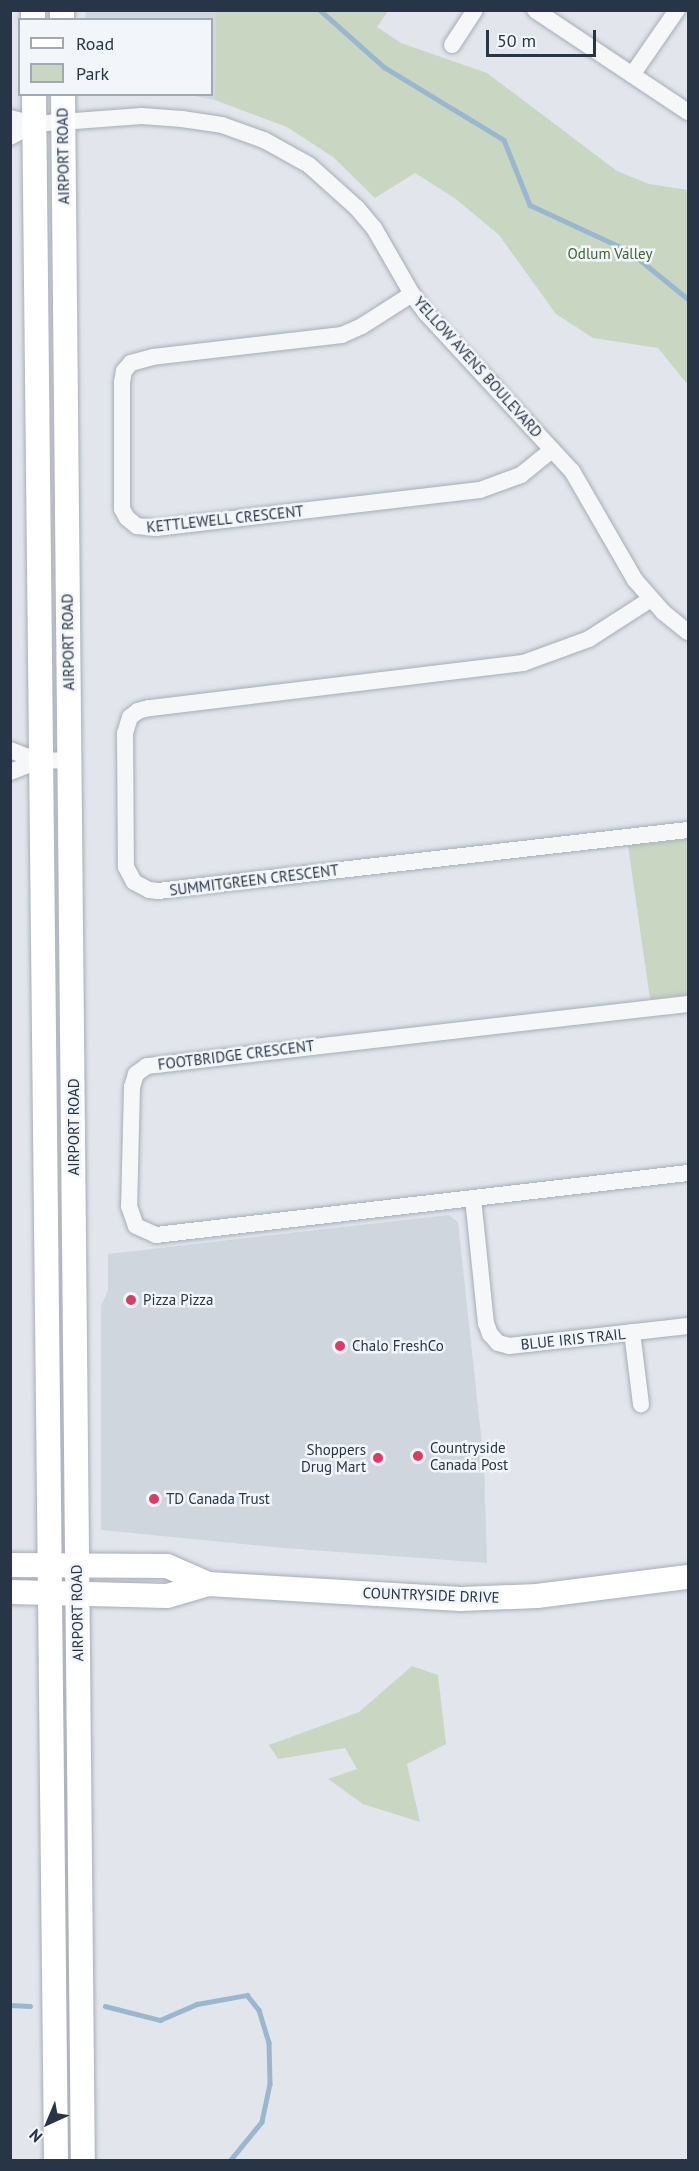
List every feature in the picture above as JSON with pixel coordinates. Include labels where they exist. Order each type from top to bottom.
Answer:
[{"type":"main road","name":"AIRPORT ROAD","points":[[34,96],[39,761],[56,2160]]},
{"type":"main road","name":"AIRPORT ROAD","points":[[63,96],[83,2160]]},
{"type":"main road","name":"COUNTRYSIDE DRIVE","points":[[10,1565],[167,1566],[208,1584]]},
{"type":"main road","name":"COUNTRYSIDE DRIVE","points":[[10,1592],[167,1596],[208,1584],[461,1599],[537,1596],[688,1577]]},
{"type":"street","points":[[452,45],[475,10]]},
{"type":"street","points":[[535,10],[688,112]]},
{"type":"street","points":[[632,75],[677,10]]},
{"type":"street","name":"YELLOW AVENS BOULEVARD","points":[[34,124],[142,116],[222,125],[285,150],[331,182],[357,208],[378,236],[412,294],[442,332],[581,484],[619,555],[651,599],[688,632]]},
{"type":"street","points":[[10,118],[34,124]]},
{"type":"street","points":[[10,137],[34,124]]},
{"type":"street","name":"KETTLEWELL CRESCENT","points":[[412,294],[363,326],[342,335],[153,357],[131,363],[124,371],[122,382],[122,508],[127,518],[137,526],[156,528],[480,490],[521,475],[552,450]]},
{"type":"street","name":"SUMMITGREEN CRESCENT","points":[[651,599],[589,639],[523,663],[138,711],[130,717],[125,732],[126,867],[134,882],[149,890],[158,891],[688,830]]},
{"type":"street","points":[[10,750],[39,761]]},
{"type":"street","points":[[10,772],[39,761],[69,760]]},
{"type":"street","name":"FOOTBRIDGE CRESCENT","points":[[688,1004],[147,1066],[141,1069],[133,1080],[129,1206],[136,1226],[156,1235],[688,1173]]},
{"type":"street","name":"BLUE IRIS TRAIL","points":[[472,1198],[486,1323],[490,1334],[498,1343],[509,1346],[688,1326]]},
{"type":"street","points":[[632,1332],[641,1404]]},
{"type":"shaded area","points":[[86,11],[216,11],[215,100],[195,96],[213,96],[213,18],[85,18]]},
{"type":"shaded area","points":[[449,1215],[458,1222],[484,1463],[487,1563],[284,1548],[101,1530],[101,1306],[108,1290],[108,1254]]},
{"type":"green space","name":"Odlum Valley","points":[[216,11],[388,11],[377,27],[401,43],[487,73],[617,171],[649,184],[688,190],[688,385],[658,348],[593,338],[556,314],[499,235],[456,199],[415,173],[375,198],[333,157],[287,127],[215,100]]},
{"type":"green space","points":[[688,839],[688,995],[650,999],[628,846]]},
{"type":"green space","points":[[412,1666],[438,1675],[446,1744],[407,1764],[420,1822],[363,1804],[328,1779],[357,1769],[345,1748],[278,1759],[269,1745],[359,1712]]},
{"type":"waterway","points":[[320,10],[384,67],[504,140],[530,205],[629,251],[688,299]]},
{"type":"waterway","points":[[105,2006],[160,2020],[197,2004],[247,1995],[259,2010],[269,2042],[270,2084],[262,2122],[231,2160]]},
{"type":"waterway","points":[[10,2005],[30,2006]]},
{"type":"place","name":"Pizza Pizza","points":[[131,1300]]},
{"type":"place","name":"Chalo FreshCo","points":[[340,1346]]},
{"type":"place","name":"Countryside Canada Post","points":[[418,1456]]},
{"type":"place","name":"Shoppers Drug Mart","points":[[378,1458]]},
{"type":"place","name":"TD Canada Trust","points":[[154,1499]]}]
